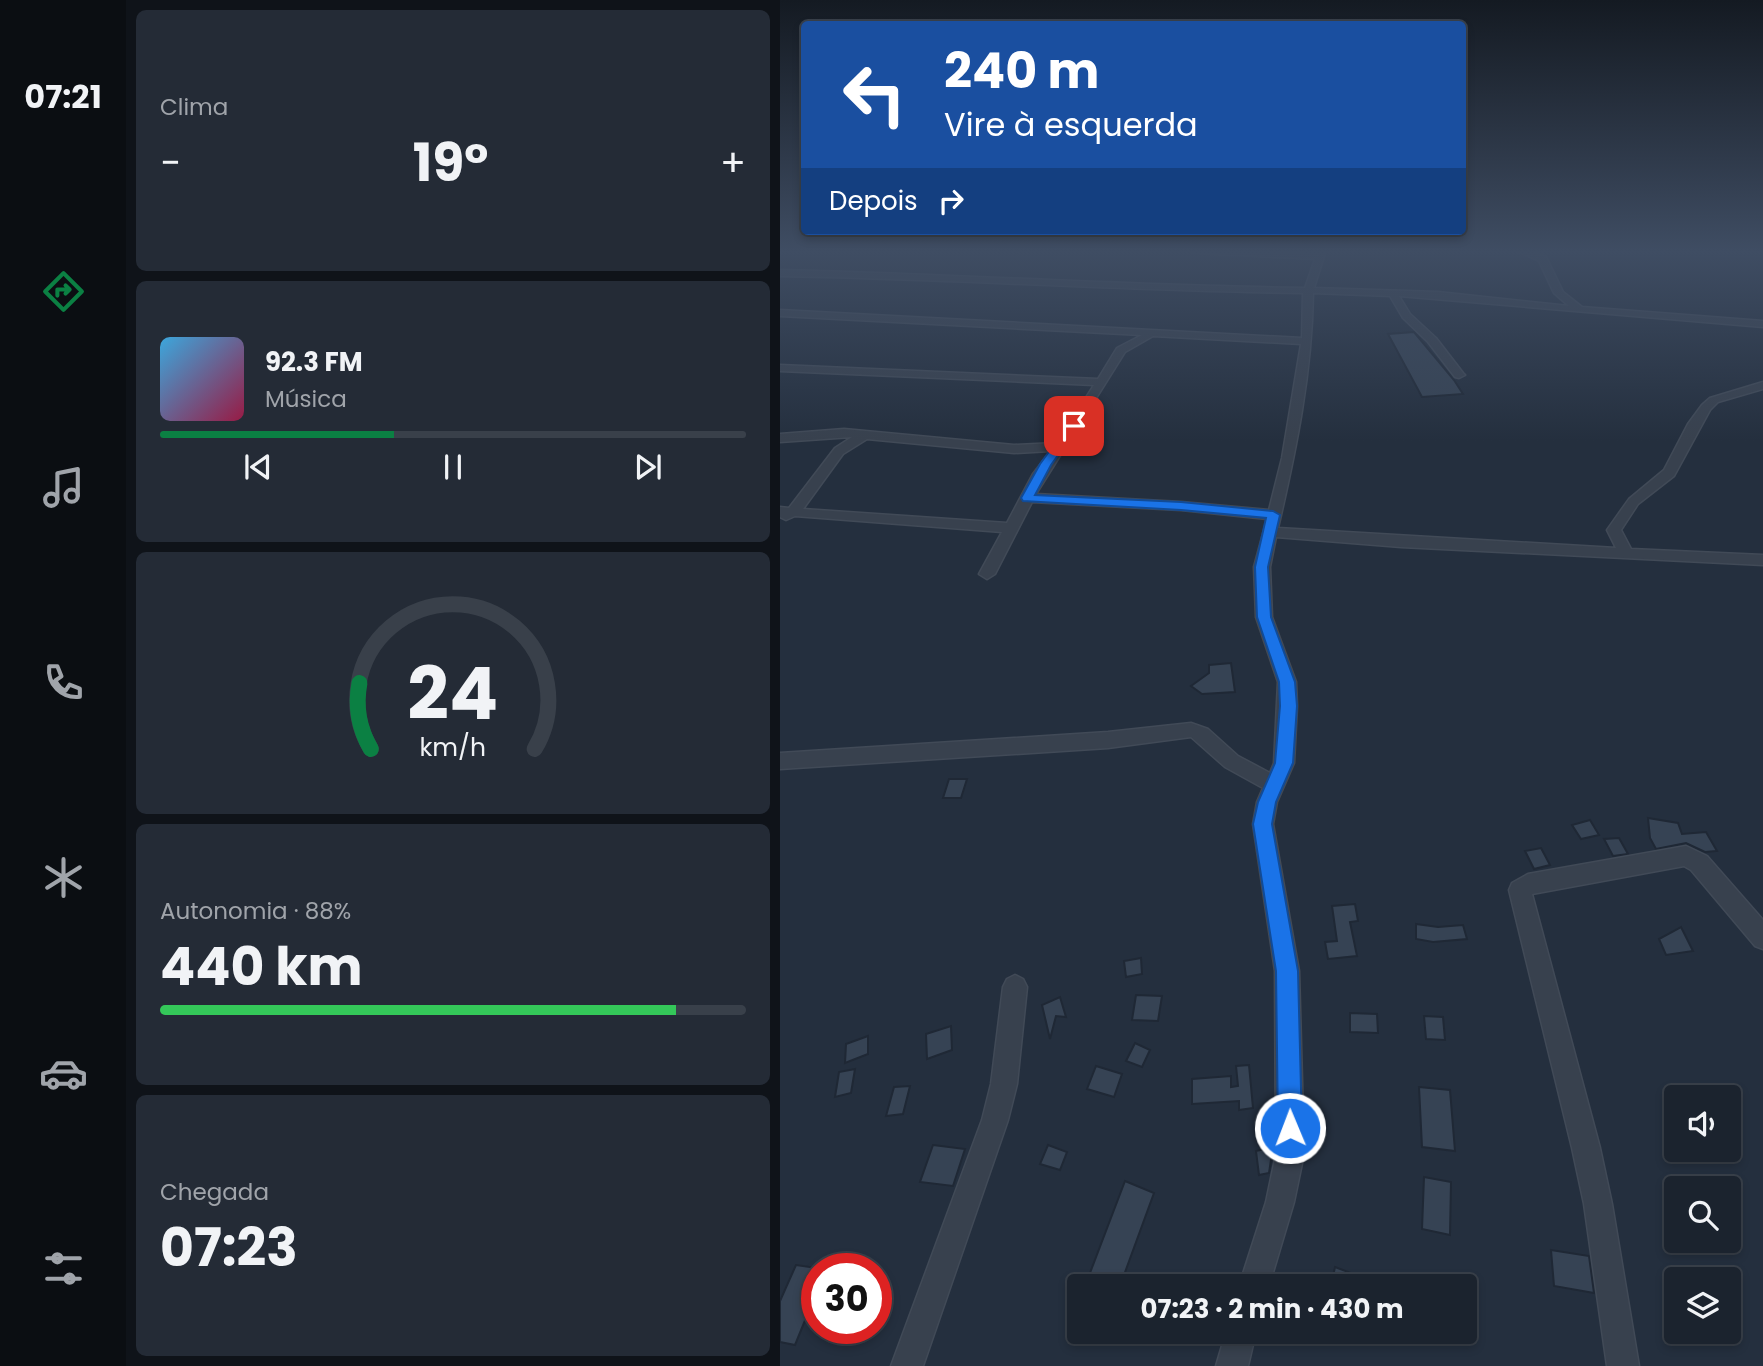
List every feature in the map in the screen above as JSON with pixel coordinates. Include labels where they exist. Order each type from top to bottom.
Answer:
[{"type":"street","points":[[793,314],[1151,335],[1307,341]]},
{"type":"street","points":[[1258,1274],[1280,1202],[1290,1154],[1287,971],[1263,824],[1267,802],[1284,763],[1288,706],[1285,673],[1264,617],[1262,567],[1288,457],[1307,341],[1308,314]]},
{"type":"street","points":[[1405,314],[1432,340],[1459,375]]},
{"type":"street","points":[[1629,314],[1762,324]]},
{"type":"street","points":[[987,574],[1046,464],[1061,447],[1121,350],[1151,335]]},
{"type":"street","points":[[780,368],[1100,382]]},
{"type":"street","points":[[1625,552],[1614,530],[1618,521],[1647,489],[1670,472],[1684,439],[1708,405],[1714,400],[1762,386]]},
{"type":"street","points":[[1747,390],[1762,392]]},
{"type":"street","points":[[780,438],[866,435],[1014,449],[1061,447]]},
{"type":"street","points":[[780,520],[839,451],[866,435]]},
{"type":"street","points":[[1027,498],[1181,506],[1271,523],[1401,542],[1762,559]]},
{"type":"street","points":[[787,511],[1010,528]]},
{"type":"street","points":[[780,761],[1095,741],[1191,730],[1202,733],[1226,757],[1241,767],[1275,784]]},
{"type":"street","points":[[1623,1366],[1598,1204],[1586,1147],[1520,890],[1528,884],[1686,856],[1699,863],[1762,938]]},
{"type":"street","points":[[907,1366],[995,1120],[1004,1084],[1015,987]]},
{"type":"street","points":[[1232,1366],[1238,1344]]},
{"type":"building","points":[[1414,332],[1463,394],[1422,397],[1388,334]]},
{"type":"building","points":[[1231,663],[1235,692],[1202,694],[1191,686],[1209,673],[1209,665]]},
{"type":"building","points":[[949,779],[967,779],[961,798],[943,798]]},
{"type":"building","points":[[1648,818],[1678,823],[1682,834],[1706,832],[1717,851],[1705,852],[1686,843],[1656,849],[1650,838]]},
{"type":"building","points":[[1590,820],[1599,835],[1581,839],[1572,825]]},
{"type":"building","points":[[1619,838],[1628,854],[1613,856],[1604,839]]},
{"type":"building","points":[[1541,848],[1550,865],[1534,869],[1525,851]]},
{"type":"building","points":[[1355,904],[1358,921],[1350,922],[1357,956],[1328,959],[1325,942],[1337,941],[1332,906]]},
{"type":"building","points":[[1416,924],[1438,927],[1463,925],[1467,939],[1433,942],[1416,939]]},
{"type":"building","points":[[1681,927],[1693,951],[1666,955],[1659,939]]},
{"type":"building","points":[[1141,958],[1142,974],[1126,977],[1124,961]]},
{"type":"building","points":[[1136,995],[1162,996],[1158,1021],[1132,1020]]},
{"type":"building","points":[[1060,997],[1066,1017],[1056,1016],[1050,1039],[1042,1005]]},
{"type":"building","points":[[1350,1013],[1377,1014],[1378,1033],[1350,1032]]},
{"type":"building","points":[[1424,1016],[1443,1017],[1445,1040],[1426,1039]]},
{"type":"building","points":[[951,1026],[952,1050],[927,1059],[926,1034]]},
{"type":"building","points":[[868,1036],[868,1054],[845,1063],[846,1044]]},
{"type":"building","points":[[1135,1043],[1150,1050],[1142,1067],[1126,1061]]},
{"type":"building","points":[[1249,1065],[1253,1108],[1239,1110],[1239,1101],[1192,1104],[1192,1079],[1231,1076],[1231,1087],[1238,1086],[1236,1066]]},
{"type":"building","points":[[1096,1066],[1122,1074],[1114,1097],[1087,1089]]},
{"type":"building","points":[[855,1069],[851,1093],[835,1097],[839,1072]]},
{"type":"building","points":[[910,1086],[903,1114],[886,1116],[894,1087]]},
{"type":"building","points":[[1419,1087],[1450,1090],[1455,1151],[1422,1147]]},
{"type":"building","points":[[933,1145],[965,1149],[953,1186],[920,1182]]},
{"type":"building","points":[[1048,1145],[1067,1152],[1060,1170],[1040,1164]]},
{"type":"building","points":[[1273,1147],[1269,1173],[1259,1175],[1256,1151]]},
{"type":"building","points":[[1424,1177],[1451,1182],[1450,1235],[1422,1229]]},
{"type":"building","points":[[1125,1181],[1154,1193],[1124,1274],[1090,1274]]},
{"type":"building","points":[[1551,1250],[1589,1256],[1594,1293],[1554,1286]]},
{"type":"building","points":[[796,1265],[801,1266],[801,1330],[795,1345],[780,1342],[780,1301]]},
{"type":"building","points":[[1335,1267],[1353,1274],[1334,1274]]},
{"type":"route","points":[[1074,426],[1046,464],[1027,498],[1181,506],[1273,515],[1262,567],[1264,617],[1287,682],[1288,706],[1284,763],[1267,802],[1263,824],[1287,971],[1290,1128]]}]
